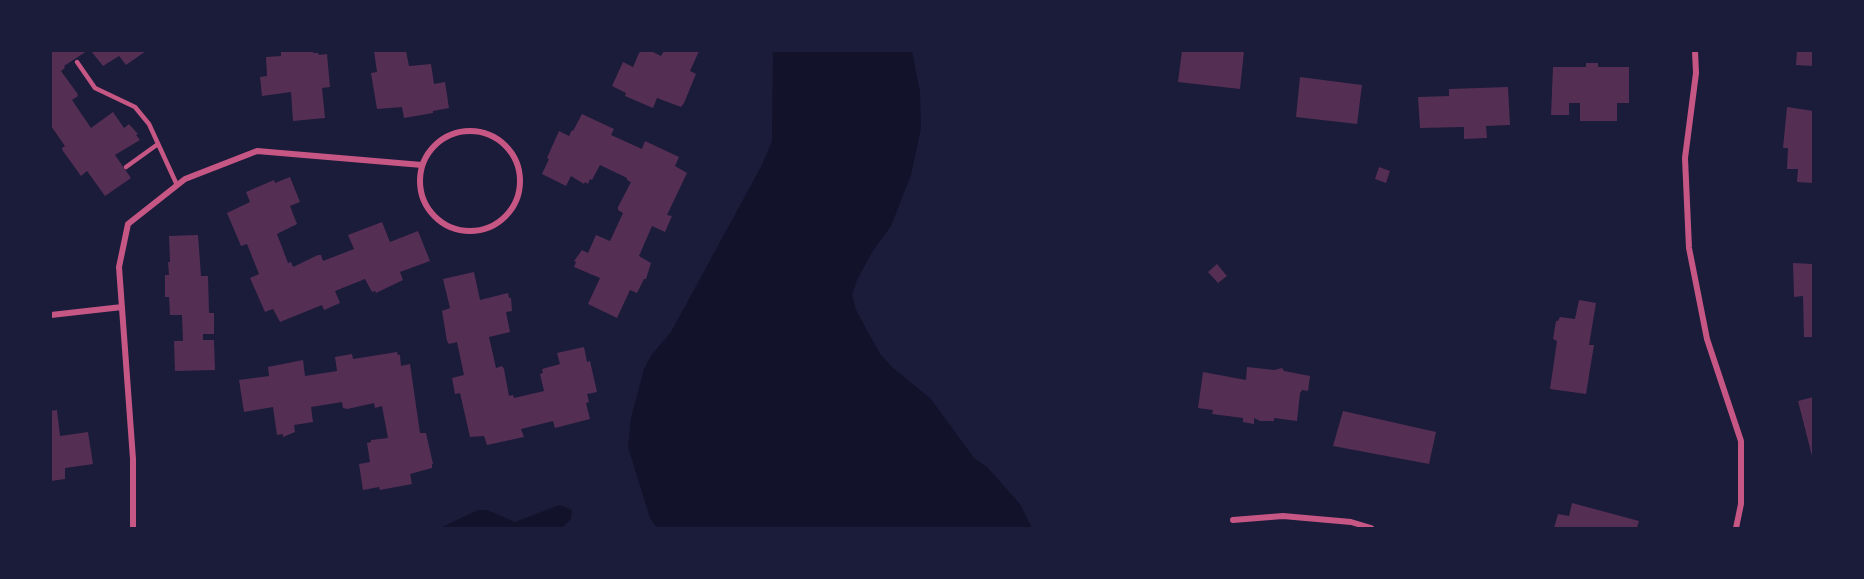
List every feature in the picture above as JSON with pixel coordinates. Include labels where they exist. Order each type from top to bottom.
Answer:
[{"type":"street","points":[[1695,51],[1696,73],[1685,158],[1689,248],[1707,339],[1741,441],[1741,504],[1736,528]]},
{"type":"street","points":[[463,131],[482,132],[499,140],[512,153],[519,170],[519,189],[513,206],[501,220],[485,228],[467,231],[449,226],[434,216],[424,201],[420,183],[422,165],[431,149],[446,137],[463,131]]},
{"type":"street","points":[[133,528],[133,459],[119,267],[128,224],[184,179],[257,151],[422,165]]},
{"type":"street","points":[[51,315],[122,307]]},
{"type":"street","points":[[1233,520],[1283,516],[1352,522],[1371,528]]},
{"type":"lane","points":[[77,62],[95,88],[135,106],[149,124],[177,185]]},
{"type":"lane","points":[[126,167],[158,144]]},
{"type":"shaded area","points":[[773,51],[912,51],[920,92],[921,128],[911,175],[891,226],[872,252],[852,295],[856,310],[880,354],[893,368],[930,398],[974,458],[987,467],[1020,504],[1032,528],[657,528],[650,518],[628,447],[631,418],[644,369],[652,354],[671,332],[762,165],[772,141]]},
{"type":"shaded area","points":[[560,505],[572,510],[571,519],[562,528],[440,528],[478,510],[487,510],[515,522]]},
{"type":"building","points":[[51,51],[87,51],[64,66],[65,68],[61,71],[77,93],[78,96],[72,100],[91,128],[113,112],[124,128],[129,124],[138,134],[136,135],[140,140],[115,155],[131,178],[105,196],[87,171],[81,176],[63,151],[62,148],[65,146],[51,126]]},
{"type":"building","points":[[91,51],[146,51],[126,65],[119,56],[103,66]]},
{"type":"building","points":[[281,51],[313,51],[319,55],[327,54],[330,87],[322,88],[325,118],[293,121],[291,92],[262,96],[260,77],[267,76],[266,57],[281,56]]},
{"type":"building","points":[[374,51],[406,51],[409,66],[431,64],[434,84],[445,82],[449,108],[404,118],[402,107],[377,109],[371,73],[377,72]]},
{"type":"building","points":[[640,51],[651,51],[661,56],[664,51],[699,51],[690,71],[696,74],[681,107],[657,98],[653,108],[625,96],[626,93],[612,86],[623,62],[633,67]]},
{"type":"building","points":[[1182,51],[1244,51],[1240,89],[1178,82]]},
{"type":"building","points":[[1797,51],[1813,51],[1813,66],[1796,65]]},
{"type":"building","points":[[1586,63],[1598,63],[1598,67],[1629,67],[1629,103],[1617,103],[1617,121],[1580,121],[1580,103],[1569,103],[1569,115],[1551,115],[1553,67],[1586,67]]},
{"type":"building","points":[[1300,77],[1362,85],[1357,124],[1296,117]]},
{"type":"building","points":[[1508,87],[1510,125],[1486,126],[1487,138],[1464,139],[1464,127],[1420,128],[1418,97],[1449,96],[1449,89]]},
{"type":"building","points":[[1787,107],[1813,111],[1813,183],[1797,182],[1798,169],[1787,169],[1788,148],[1783,148]]},
{"type":"building","points":[[582,114],[614,129],[611,135],[642,149],[645,141],[679,157],[675,166],[687,173],[667,215],[672,216],[665,232],[652,226],[639,256],[651,263],[646,279],[637,293],[630,290],[617,318],[588,304],[600,278],[574,267],[576,262],[574,261],[582,250],[588,253],[596,235],[610,241],[623,213],[618,210],[618,207],[631,182],[600,165],[588,184],[571,176],[566,186],[542,174],[559,131],[569,136]]},
{"type":"building","points":[[1379,167],[1390,171],[1386,183],[1375,179]]},
{"type":"building","points":[[290,177],[300,202],[290,206],[297,224],[277,234],[288,263],[291,262],[293,267],[318,255],[321,255],[323,261],[354,249],[348,235],[382,222],[390,242],[418,231],[430,261],[400,272],[403,280],[376,293],[372,292],[365,279],[335,291],[340,303],[324,310],[322,305],[280,322],[273,309],[265,312],[250,278],[259,274],[247,244],[241,246],[227,213],[250,202],[246,192],[274,180],[275,183]]},
{"type":"building","points":[[198,235],[201,276],[208,276],[209,313],[214,313],[214,334],[203,334],[203,340],[214,340],[215,370],[175,371],[174,341],[183,341],[182,315],[170,315],[169,297],[165,297],[165,275],[169,275],[168,262],[170,262],[169,236]]},
{"type":"building","points":[[1793,263],[1813,264],[1813,337],[1804,337],[1803,296],[1794,297]]},
{"type":"building","points":[[1217,264],[1227,276],[1218,283],[1208,272]]},
{"type":"building","points":[[474,272],[480,300],[508,293],[511,298],[512,311],[506,312],[510,332],[489,337],[496,368],[502,366],[504,369],[509,396],[513,395],[514,398],[544,391],[540,374],[543,373],[542,369],[560,364],[557,353],[584,347],[587,362],[590,361],[597,392],[587,394],[589,402],[586,403],[590,419],[555,428],[553,421],[521,429],[524,437],[487,445],[484,436],[470,437],[460,393],[455,394],[452,378],[464,375],[457,342],[449,344],[447,341],[442,311],[450,308],[443,279]]},
{"type":"building","points":[[1579,300],[1596,303],[1589,345],[1594,345],[1586,394],[1550,389],[1557,341],[1553,339],[1556,321],[1560,317],[1575,319]]},
{"type":"building","points":[[397,352],[400,355],[401,366],[410,364],[420,433],[426,433],[433,464],[432,468],[410,474],[412,484],[380,490],[379,487],[363,490],[359,464],[370,462],[367,443],[371,440],[388,438],[382,406],[375,408],[374,403],[347,409],[343,408],[342,402],[311,407],[313,422],[294,425],[295,432],[283,437],[283,434],[277,435],[273,407],[244,412],[239,380],[269,376],[268,367],[303,360],[305,376],[337,371],[335,357],[352,354],[353,359]]},
{"type":"building","points":[[1247,367],[1274,370],[1282,368],[1284,371],[1310,376],[1308,391],[1302,390],[1300,393],[1297,421],[1274,418],[1274,421],[1260,421],[1254,418],[1254,424],[1243,422],[1243,418],[1212,414],[1213,410],[1198,408],[1203,372],[1246,380]]},
{"type":"building","points":[[1813,397],[1813,456],[1812,456],[1798,401]]},
{"type":"building","points":[[57,410],[60,436],[88,432],[93,464],[65,468],[65,479],[51,481],[51,411]]},
{"type":"building","points":[[1343,411],[1436,432],[1429,464],[1333,446]]},
{"type":"building","points":[[1572,503],[1639,521],[1637,528],[1554,528],[1558,514],[1569,516]]}]
